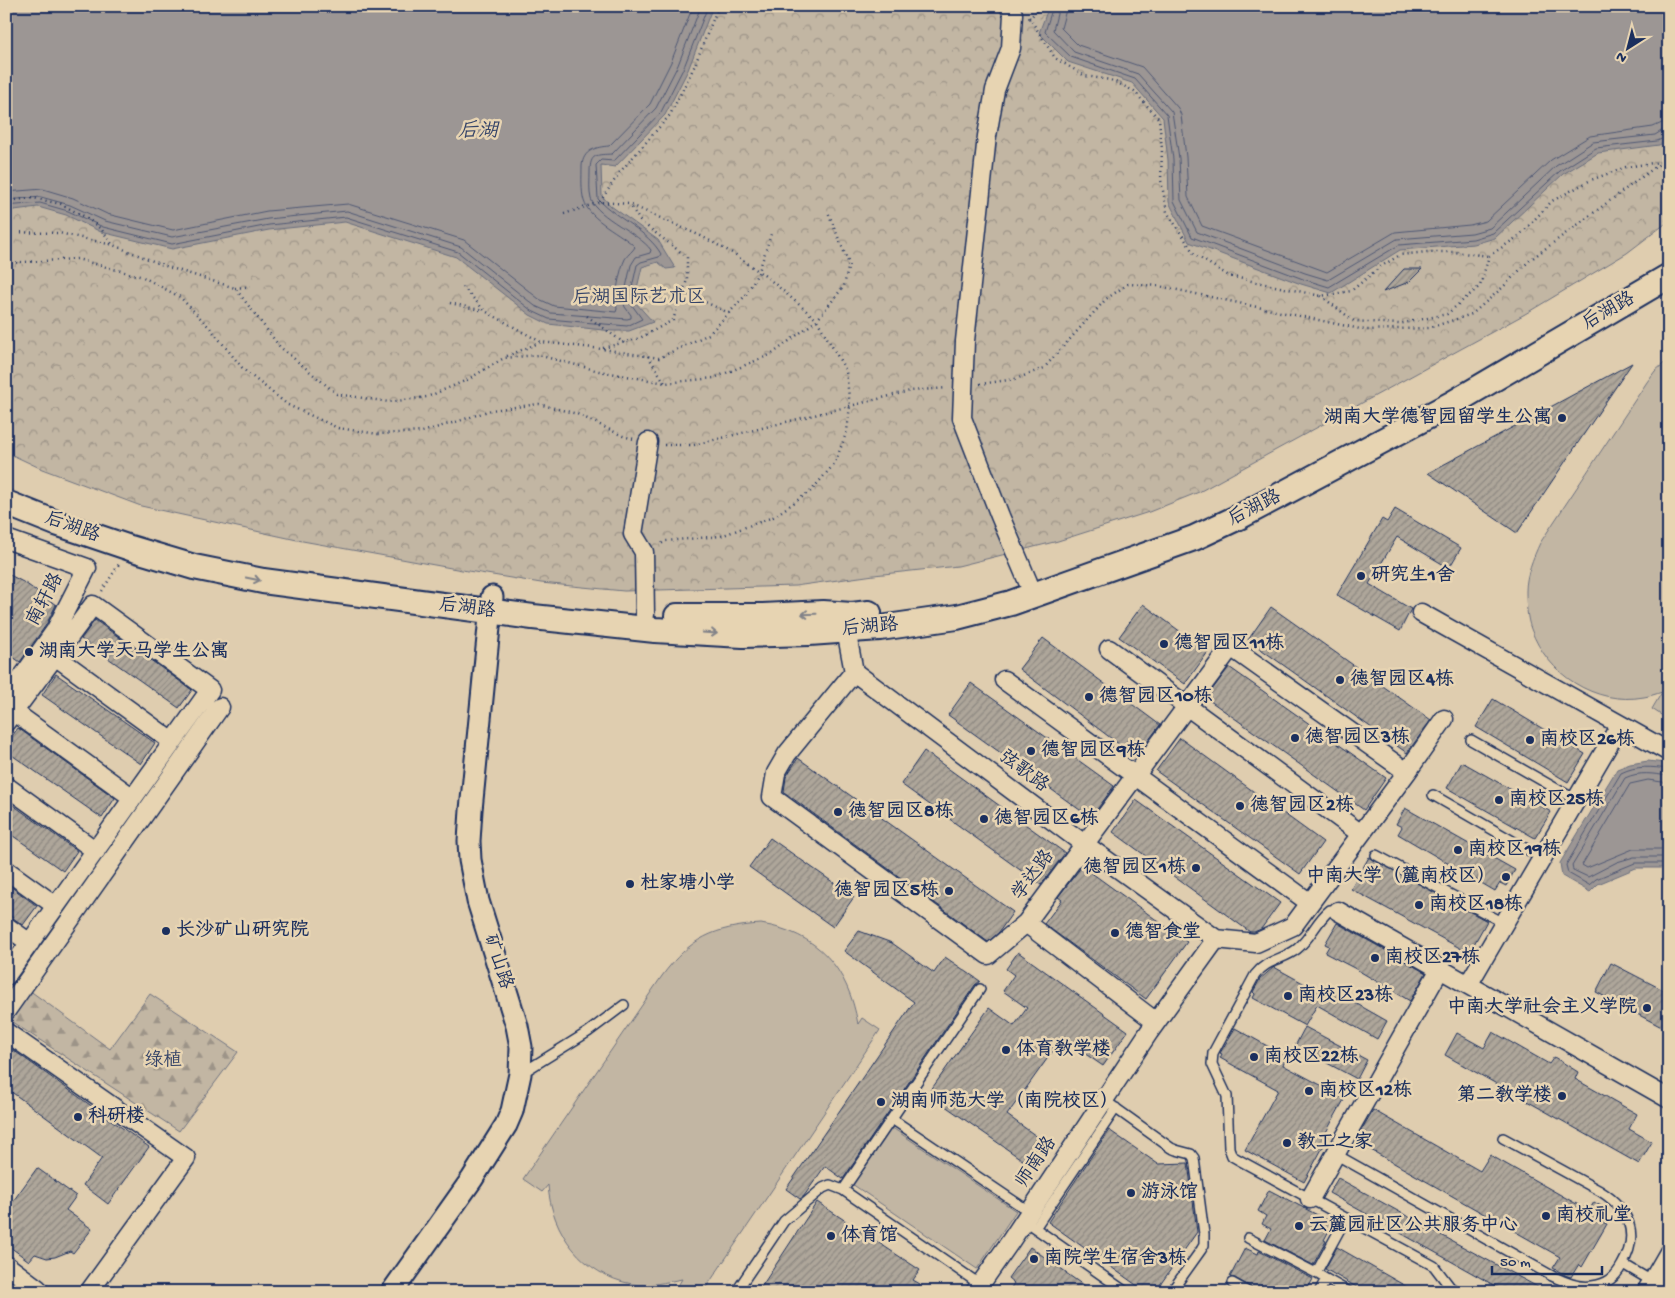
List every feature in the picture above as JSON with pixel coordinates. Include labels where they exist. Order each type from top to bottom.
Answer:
[{"type":"main road","name":"后湖路","points":[[6,503],[56,523],[130,548],[194,567],[263,581],[497,605],[644,615],[852,615],[946,604],[991,594],[1124,552],[1215,516],[1286,480],[1594,310],[1669,262]]},
{"type":"main road","name":"后湖路","points":[[6,489],[116,531],[186,552],[325,574],[611,627],[743,635],[880,628],[957,618],[1011,603],[1194,538],[1242,516],[1453,403],[1669,276]]},
{"type":"street","points":[[1009,6],[1012,14],[1011,48],[995,90],[987,136],[965,340],[962,418],[1028,582]]},
{"type":"street","points":[[644,615],[644,552],[633,534],[648,442]]},
{"type":"street","name":"南轩路","points":[[6,539],[87,568],[56,631],[9,711]]},
{"type":"street","points":[[6,976],[134,798],[210,690],[92,605],[55,656],[9,711],[134,798]]},
{"type":"street","name":"矿山路","points":[[402,1292],[478,1183],[510,1133],[521,1109],[524,1072],[517,1026],[478,901],[470,851],[471,810],[497,605]]},
{"type":"street","points":[[1421,613],[1669,752]]},
{"type":"street","points":[[846,630],[854,672]]},
{"type":"street","name":"学达路","points":[[854,672],[786,754],[776,773],[772,797],[988,956],[1026,923],[1231,646],[1407,772]]},
{"type":"street","points":[[1109,649],[1361,834]]},
{"type":"street","points":[[55,656],[173,742]]},
{"type":"street","name":"弦歌路","points":[[854,672],[1084,844],[1216,939]]},
{"type":"street","points":[[1004,680],[1310,902]]},
{"type":"street","points":[[6,1011],[220,707]]},
{"type":"street","points":[[1216,939],[1256,943],[1292,926],[1407,772],[1444,719]]},
{"type":"street","points":[[1468,985],[1620,725]]},
{"type":"street","points":[[6,786],[96,851]]},
{"type":"street","points":[[6,870],[56,906]]},
{"type":"street","points":[[1338,911],[1669,1099]]},
{"type":"street","points":[[1026,923],[1152,1027]]},
{"type":"street","points":[[6,926],[30,943]]},
{"type":"street","name":"师南路","points":[[982,1289],[1110,1104],[1152,1027],[1216,939]]},
{"type":"street","points":[[1310,1199],[1440,969]]},
{"type":"street","points":[[6,1032],[186,1158],[89,1292]]},
{"type":"street","name":"矿山路","points":[[392,1292],[496,1142],[512,1111],[524,1072]]},
{"type":"street","points":[[1658,1286],[1669,1252]]},
{"type":"street","points":[[6,1266],[38,1289],[39,1292]]},
{"type":"lane","points":[[1471,740],[1576,800]]},
{"type":"lane","points":[[1433,795],[1542,858]]},
{"type":"lane","points":[[1376,855],[1504,923]]},
{"type":"lane","points":[[1338,911],[1330,910],[1322,917],[1300,947],[1292,953],[1269,962],[1261,968],[1213,1053],[1212,1064],[1227,1096],[1229,1148],[1232,1156],[1434,1266],[1452,1290]]},
{"type":"lane","points":[[843,1190],[980,989]]},
{"type":"lane","points":[[524,1072],[588,1032],[624,1005]]},
{"type":"lane","points":[[1110,1104],[1171,1148],[1191,1154],[1194,1158],[1204,1245],[1171,1292]]},
{"type":"lane","points":[[892,1119],[1126,1292]]},
{"type":"lane","points":[[1335,1154],[1566,1283],[1578,1286],[1592,1286],[1616,1276],[1629,1253],[1632,1240],[1629,1224],[1623,1211],[1613,1199],[1504,1138]]},
{"type":"lane","points":[[736,1292],[791,1214],[823,1188],[830,1185],[843,1190],[982,1289]]},
{"type":"lane","points":[[1316,1273],[1346,1218]]},
{"type":"lane","points":[[1248,1238],[1349,1292]]},
{"type":"lane","points":[[1622,1264],[1658,1286]]},
{"type":"lane","points":[[1319,1292],[1326,1279]]},
{"type":"lane","points":[[1232,1283],[1248,1292]]},
{"type":"path","points":[[600,202],[620,172],[670,114],[694,66],[720,6]]},
{"type":"path","points":[[1028,12],[1029,18],[1055,58],[1085,76],[1111,80],[1134,91],[1159,119],[1162,149],[1161,180],[1167,212],[1195,255],[1229,276],[1321,296],[1351,291],[1380,267],[1400,255],[1454,252],[1489,256]]},
{"type":"path","points":[[1321,296],[1354,321],[1399,324],[1447,314],[1480,286],[1489,256],[1519,236],[1552,201],[1591,180],[1626,166],[1669,160]]},
{"type":"path","points":[[6,263],[77,259],[142,277],[180,297],[210,328],[244,370],[288,405],[338,428],[378,434],[422,432],[491,410],[540,404],[577,414],[623,436],[659,445],[694,445],[910,392],[964,387],[1016,379],[1044,368],[1106,299],[1128,284],[1159,286],[1365,330],[1429,328],[1472,314],[1530,260],[1662,162]]},
{"type":"path","points":[[6,201],[33,198],[61,204],[87,218],[102,230],[113,245]]},
{"type":"path","points":[[564,214],[600,202],[629,204],[701,236],[736,255],[817,320],[846,371],[850,406],[847,432],[835,463],[811,491],[773,517],[730,533],[721,536],[666,542],[644,552]]},
{"type":"path","points":[[602,349],[640,338],[673,320],[687,280],[687,257],[640,221],[629,204]]},
{"type":"path","points":[[504,358],[538,355],[598,371],[664,383],[714,378],[772,354],[817,320],[844,286],[849,264],[828,212]]},
{"type":"path","points":[[6,232],[58,233],[113,245],[168,267],[235,288],[254,286]]},
{"type":"path","points":[[450,303],[485,311],[540,342],[659,358],[709,334],[746,295],[758,271],[771,234]]},
{"type":"path","points":[[463,287],[485,311]]},
{"type":"path","points":[[235,288],[280,347],[337,394],[389,402],[427,398],[467,380],[504,358],[540,342]]},
{"type":"path","points":[[683,292],[729,313]]},
{"type":"path","points":[[587,316],[624,343]]},
{"type":"path","points":[[648,356],[664,383]]},
{"type":"path","points":[[92,605],[130,548]]},
{"type":"green space","name":"后湖国际艺术区","points":[[6,6],[1669,6],[1669,221],[1627,253],[1525,314],[1199,492],[1149,512],[1058,541],[958,566],[795,586],[624,591],[541,583],[297,540],[141,506],[42,469],[6,452]]},
{"type":"green space","points":[[1669,359],[1669,720],[1652,709],[1662,692],[1626,699],[1608,696],[1591,691],[1561,673],[1538,645],[1531,629],[1527,610],[1526,585],[1532,561],[1540,543],[1647,382],[1655,371]]},
{"type":"green space","points":[[761,924],[799,936],[827,956],[847,986],[858,1024],[862,1018],[880,1030],[703,1292],[679,1292],[676,1289],[682,1279],[644,1285],[614,1279],[585,1261],[563,1235],[550,1202],[548,1185],[542,1192],[523,1179],[672,963],[683,952],[704,937],[730,928]]},
{"type":"green space","name":"绿植","points":[[18,982],[110,1049],[150,994],[238,1052],[179,1131],[6,1018]]},
{"type":"green space","points":[[891,1127],[1016,1211],[977,1269],[852,1184]]},
{"type":"water","name":"后湖","points":[[6,6],[713,6],[688,70],[665,115],[615,167],[601,165],[602,196],[611,206],[658,240],[675,268],[666,269],[658,262],[642,267],[634,301],[653,322],[629,331],[548,324],[530,315],[456,257],[345,222],[269,230],[172,249],[101,232],[66,215],[38,207],[6,211]]},
{"type":"water","points":[[1049,6],[1669,6],[1669,140],[1659,145],[1598,153],[1563,174],[1495,238],[1474,244],[1400,250],[1331,293],[1301,284],[1189,242],[1169,202],[1168,160],[1163,118],[1132,83],[1068,62],[1039,33]]},
{"type":"water","points":[[1648,761],[1669,765],[1669,868],[1636,868],[1598,884],[1590,892],[1562,876],[1560,863],[1617,769],[1630,764]]},
{"type":"building","points":[[1404,269],[1422,269],[1409,282],[1383,292]]},
{"type":"building","name":"湖南大学德智园留学生公寓","points":[[1632,363],[1517,533],[1428,473]]},
{"type":"building","name":"研究生1舍","points":[[1395,509],[1461,548],[1449,568],[1397,537],[1369,584],[1411,609],[1400,631],[1337,595],[1382,519],[1387,522]]},
{"type":"building","points":[[6,573],[25,583],[56,605],[46,625],[20,662],[6,652]]},
{"type":"building","name":"德智园区11栋","points":[[1143,604],[1208,652],[1185,684],[1119,637]]},
{"type":"building","name":"徳智园区4栋","points":[[1271,607],[1431,720],[1407,753],[1248,640]]},
{"type":"building","points":[[95,620],[192,690],[179,708],[81,639]]},
{"type":"building","name":"德智园区10栋","points":[[1043,638],[1160,725],[1136,757],[1019,669]]},
{"type":"building","name":"徳智园区3栋","points":[[1229,667],[1386,778],[1364,810],[1206,698]]},
{"type":"building","points":[[56,674],[155,743],[141,764],[42,695]]},
{"type":"building","name":"德智园区9栋","points":[[971,683],[1114,786],[1091,818],[948,715]]},
{"type":"building","name":"南校区26栋","points":[[1493,699],[1585,754],[1568,782],[1476,727]]},
{"type":"building","points":[[18,728],[115,798],[102,818],[6,751],[6,744]]},
{"type":"building","name":"徳智园区2栋","points":[[1180,738],[1323,842],[1300,874],[1156,771]]},
{"type":"building","name":"徳智园区6栋","points":[[924,751],[1065,853],[1041,885],[901,784]]},
{"type":"building","points":[[798,758],[1013,912],[999,932],[988,942],[784,792],[786,777]]},
{"type":"building","name":"南校区25栋","points":[[1462,762],[1551,812],[1535,838],[1447,788]]},
{"type":"building","points":[[6,800],[77,851],[63,871],[6,831]]},
{"type":"building","name":"徳智园区1栋","points":[[1136,800],[1280,903],[1261,929],[1250,932],[1113,832]]},
{"type":"building","name":"南校区19栋","points":[[1405,808],[1515,870],[1506,886],[1500,883],[1495,891],[1398,834],[1402,827],[1396,824]]},
{"type":"building","points":[[770,838],[854,897],[833,927],[749,867]]},
{"type":"building","name":"南校区18栋","points":[[1369,857],[1487,921],[1469,953],[1351,889]]},
{"type":"building","name":"德智食堂","points":[[1082,866],[1187,942],[1146,999],[1044,924],[1062,900],[1058,897]]},
{"type":"building","points":[[6,883],[37,906],[23,925],[6,913]]},
{"type":"building","name":"南校区27栋","points":[[1337,923],[1426,973],[1410,1001],[1325,953],[1329,946],[1325,944]]},
{"type":"building","points":[[859,931],[892,943],[934,973],[945,957],[980,981],[975,985],[843,1179],[825,1166],[800,1199],[786,1189],[914,1002],[844,951]]},
{"type":"building","name":"体育教学楼","points":[[1018,952],[1128,1031],[1103,1066],[1062,1038],[1007,1115],[1050,1146],[1034,1168],[928,1094],[989,1008],[1014,1026],[1027,1008],[1003,991],[1014,975],[1006,969]]},
{"type":"building","name":"中南大学社会主义学院","points":[[1611,963],[1669,993],[1669,1031],[1596,992]]},
{"type":"building","name":"南校区23栋","points":[[1274,967],[1323,994],[1327,987],[1387,1021],[1377,1039],[1317,1005],[1305,1026],[1253,998],[1255,994],[1253,992],[1260,979]]},
{"type":"building","points":[[1305,1027],[1367,1060],[1357,1079],[1295,1046]]},
{"type":"building","points":[[1235,1028],[1287,1057],[1283,1065],[1345,1098],[1325,1134],[1329,1136],[1304,1182],[1245,1150],[1278,1090],[1220,1058],[1222,1054],[1220,1053]]},
{"type":"building","name":"第二教学楼","points":[[1493,1032],[1549,1064],[1554,1057],[1578,1072],[1575,1079],[1637,1114],[1629,1129],[1652,1142],[1639,1164],[1445,1055],[1457,1033],[1484,1048]]},
{"type":"building","name":"科研楼","points":[[6,1045],[149,1147],[108,1204],[83,1185],[102,1158],[6,1088]]},
{"type":"building","name":"南校礼堂","points":[[1373,1110],[1480,1171],[1490,1155],[1589,1211],[1594,1202],[1608,1210],[1602,1221],[1607,1224],[1582,1267],[1579,1264],[1571,1277],[1567,1276],[1553,1268],[1560,1257],[1355,1141]]},
{"type":"building","name":"游泳馆","points":[[1109,1130],[1158,1164],[1188,1163],[1197,1232],[1155,1292],[1146,1292],[1048,1222]]},
{"type":"building","points":[[37,1168],[76,1196],[66,1210],[92,1229],[73,1253],[70,1251],[47,1258],[35,1254],[29,1261],[6,1244],[6,1211]]},
{"type":"building","points":[[1338,1178],[1547,1292],[1506,1292],[1329,1193]]},
{"type":"building","name":"云麓园社区公共服务中心","points":[[1269,1190],[1333,1223],[1313,1265],[1265,1240],[1271,1229],[1262,1224],[1266,1216],[1258,1211]]},
{"type":"building","name":"体育馆","points":[[817,1202],[920,1270],[913,1280],[920,1284],[915,1292],[758,1292]]},
{"type":"building","name":"南院学生宿舍3栋","points":[[1030,1247],[1093,1292],[1017,1292],[1011,1288],[1014,1283],[1008,1278]]},
{"type":"building","points":[[1337,1247],[1416,1292],[1365,1292],[1325,1269]]},
{"type":"building","points":[[1245,1248],[1258,1254],[1259,1251],[1313,1279],[1306,1292],[1254,1292],[1251,1287],[1230,1277]]},
{"type":"place","name":"湖南大学德智园留学生公寓","points":[[1562,418]]},
{"type":"place","name":"研究生1舍","points":[[1361,576]]},
{"type":"place","name":"德智园区11栋","points":[[1164,644]]},
{"type":"place","name":"湖南大学天马学生公寓","points":[[29,652]]},
{"type":"place","name":"徳智园区4栋","points":[[1340,680]]},
{"type":"place","name":"德智园区10栋","points":[[1089,697]]},
{"type":"place","name":"徳智园区3栋","points":[[1295,738]]},
{"type":"place","name":"南校区26栋","points":[[1530,740]]},
{"type":"place","name":"德智园区9栋","points":[[1031,751]]},
{"type":"place","name":"南校区25栋","points":[[1499,800]]},
{"type":"place","name":"徳智园区2栋","points":[[1240,806]]},
{"type":"place","name":"徳智园区8栋","points":[[838,812]]},
{"type":"place","name":"徳智园区6栋","points":[[984,819]]},
{"type":"place","name":"南校区19栋","points":[[1458,850]]},
{"type":"place","name":"徳智园区1栋","points":[[1196,868]]},
{"type":"place","name":"中南大学（麓南校区）","points":[[1506,877]]},
{"type":"place","name":"杜家塘小学","points":[[630,884]]},
{"type":"place","name":"徳智园区5栋","points":[[949,891]]},
{"type":"place","name":"南校区18栋","points":[[1419,905]]},
{"type":"place","name":"长沙矿山研究院","points":[[166,931]]},
{"type":"place","name":"德智食堂","points":[[1115,933]]},
{"type":"place","name":"南校区27栋","points":[[1375,958]]},
{"type":"place","name":"南校区23栋","points":[[1288,996]]},
{"type":"place","name":"中南大学社会主义学院","points":[[1647,1008]]},
{"type":"place","name":"体育教学楼","points":[[1006,1050]]},
{"type":"place","name":"南校区22栋","points":[[1254,1057]]},
{"type":"place","name":"南校区12栋","points":[[1309,1091]]},
{"type":"place","name":"第二教学楼","points":[[1562,1096]]},
{"type":"place","name":"湖南师范大学（南院校区）","points":[[881,1102]]},
{"type":"place","name":"科研楼","points":[[78,1117]]},
{"type":"place","name":"教工之家","points":[[1287,1143]]},
{"type":"place","name":"游泳馆","points":[[1131,1193]]},
{"type":"place","name":"南校礼堂","points":[[1546,1216]]},
{"type":"place","name":"云麓园社区公共服务中心","points":[[1299,1226]]},
{"type":"place","name":"体育馆","points":[[831,1236]]},
{"type":"place","name":"南院学生宿舍3栋","points":[[1034,1259]]}]
